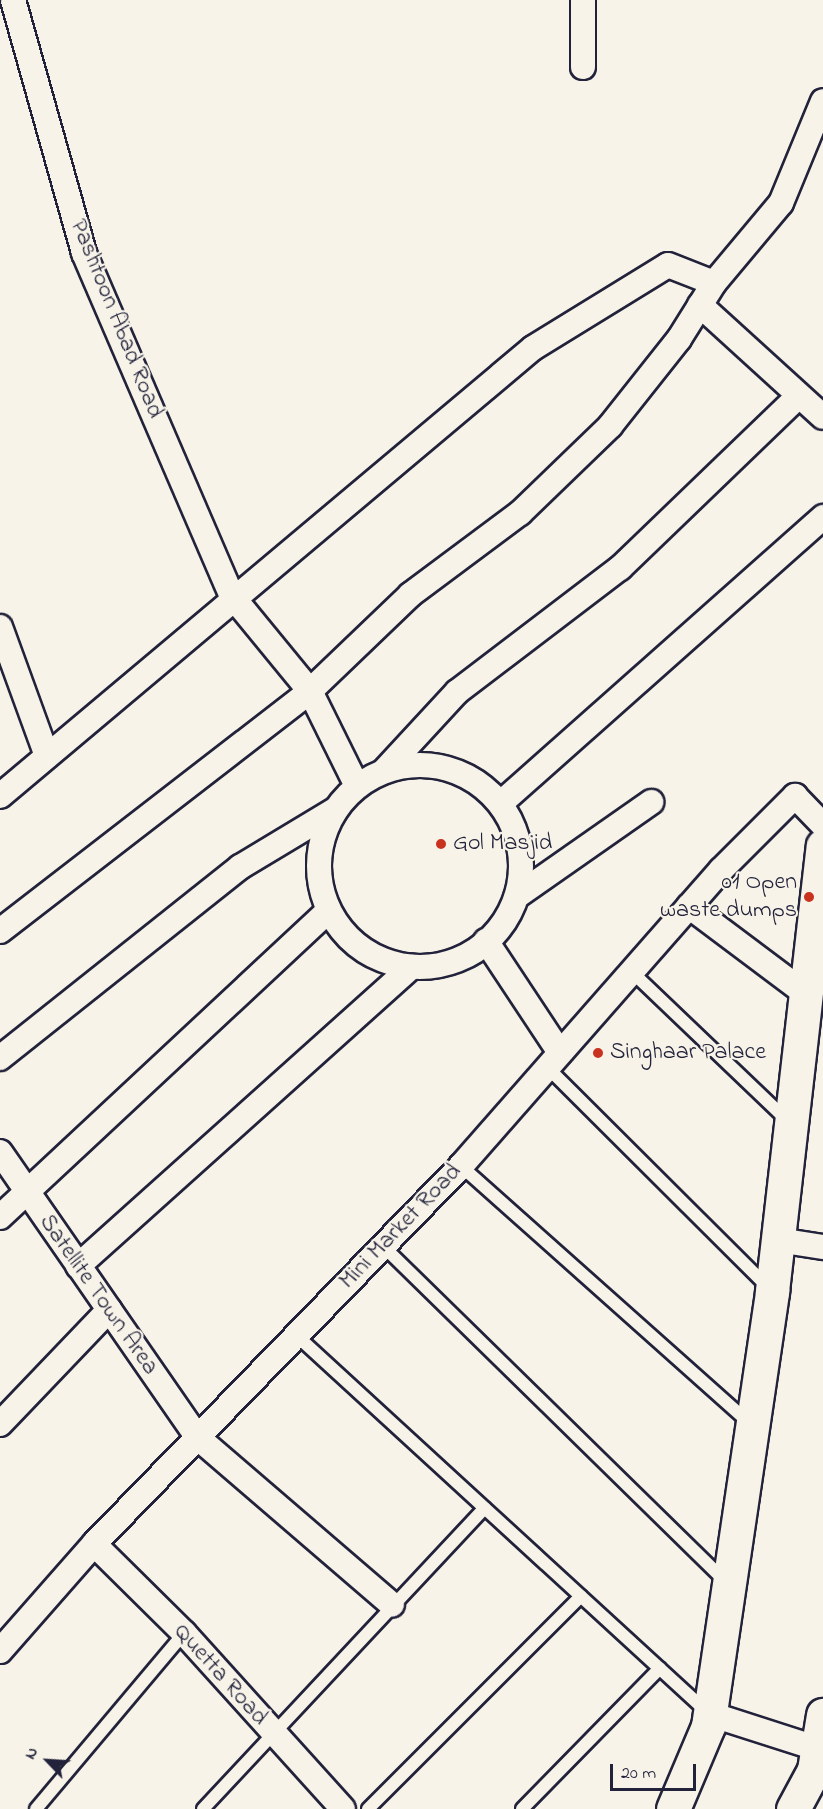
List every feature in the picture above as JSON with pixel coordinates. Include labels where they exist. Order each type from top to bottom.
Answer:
[{"type":"street","name":"Pashtoon Abad Road","points":[[13,0],[84,253],[232,596],[310,691],[357,786]]},
{"type":"street","points":[[583,0],[583,67]]},
{"type":"street","points":[[0,931],[310,691],[410,595],[520,513],[610,426],[714,283],[781,203],[822,110]]},
{"type":"street","points":[[0,796],[232,596],[315,535],[533,348],[668,265],[714,283]]},
{"type":"street","points":[[700,305],[823,417]]},
{"type":"street","points":[[0,1058],[240,867],[335,810],[357,786],[385,770],[457,692],[621,568],[799,396]]},
{"type":"street","points":[[501,803],[823,516]]},
{"type":"street","points":[[0,627],[47,756]]},
{"type":"street","points":[[335,810],[321,842],[318,877],[328,911],[349,939],[377,959],[411,967],[446,964],[486,941],[502,925],[517,896],[521,864],[516,832],[501,803],[477,781],[448,768],[416,764],[385,770]]},
{"type":"street","name":"Mini Market Road","points":[[0,1651],[94,1544],[461,1166],[690,906],[795,796],[823,825]]},
{"type":"street","points":[[517,896],[651,802]]},
{"type":"street","points":[[673,1809],[710,1714],[772,1291],[823,846]]},
{"type":"street","points":[[690,906],[806,994]]},
{"type":"street","points":[[0,1217],[26,1190],[328,911]]},
{"type":"street","points":[[486,941],[554,1060]]},
{"type":"street","points":[[78,1266],[411,967]]},
{"type":"street","name":"Satellite Town Area","points":[[0,1152],[197,1437],[392,1605]]},
{"type":"street","points":[[778,1240],[823,1247]]},
{"type":"street","points":[[0,1424],[109,1310]]},
{"type":"street","name":"Quetta Road","points":[[94,1544],[184,1634],[343,1809]]},
{"type":"street","points":[[710,1714],[819,1766]]},
{"type":"street","points":[[793,1809],[819,1766],[823,1715]]},
{"type":"lane","points":[[632,972],[792,1124]]},
{"type":"lane","points":[[554,1060],[772,1291]]},
{"type":"lane","points":[[461,1166],[752,1425]]},
{"type":"lane","points":[[383,1246],[729,1584]]},
{"type":"lane","points":[[296,1335],[710,1714]]},
{"type":"lane","points":[[203,1809],[272,1731],[485,1508]]},
{"type":"lane","points":[[368,1809],[581,1596]]},
{"type":"lane","points":[[36,1809],[184,1634]]},
{"type":"lane","points":[[522,1809],[660,1668]]},
{"type":"place","name":"Gol Masjid","points":[[441,844]]},
{"type":"place","name":"01 Open waste dumps","points":[[809,897]]},
{"type":"place","name":"Singhaar Palace","points":[[598,1053]]}]
